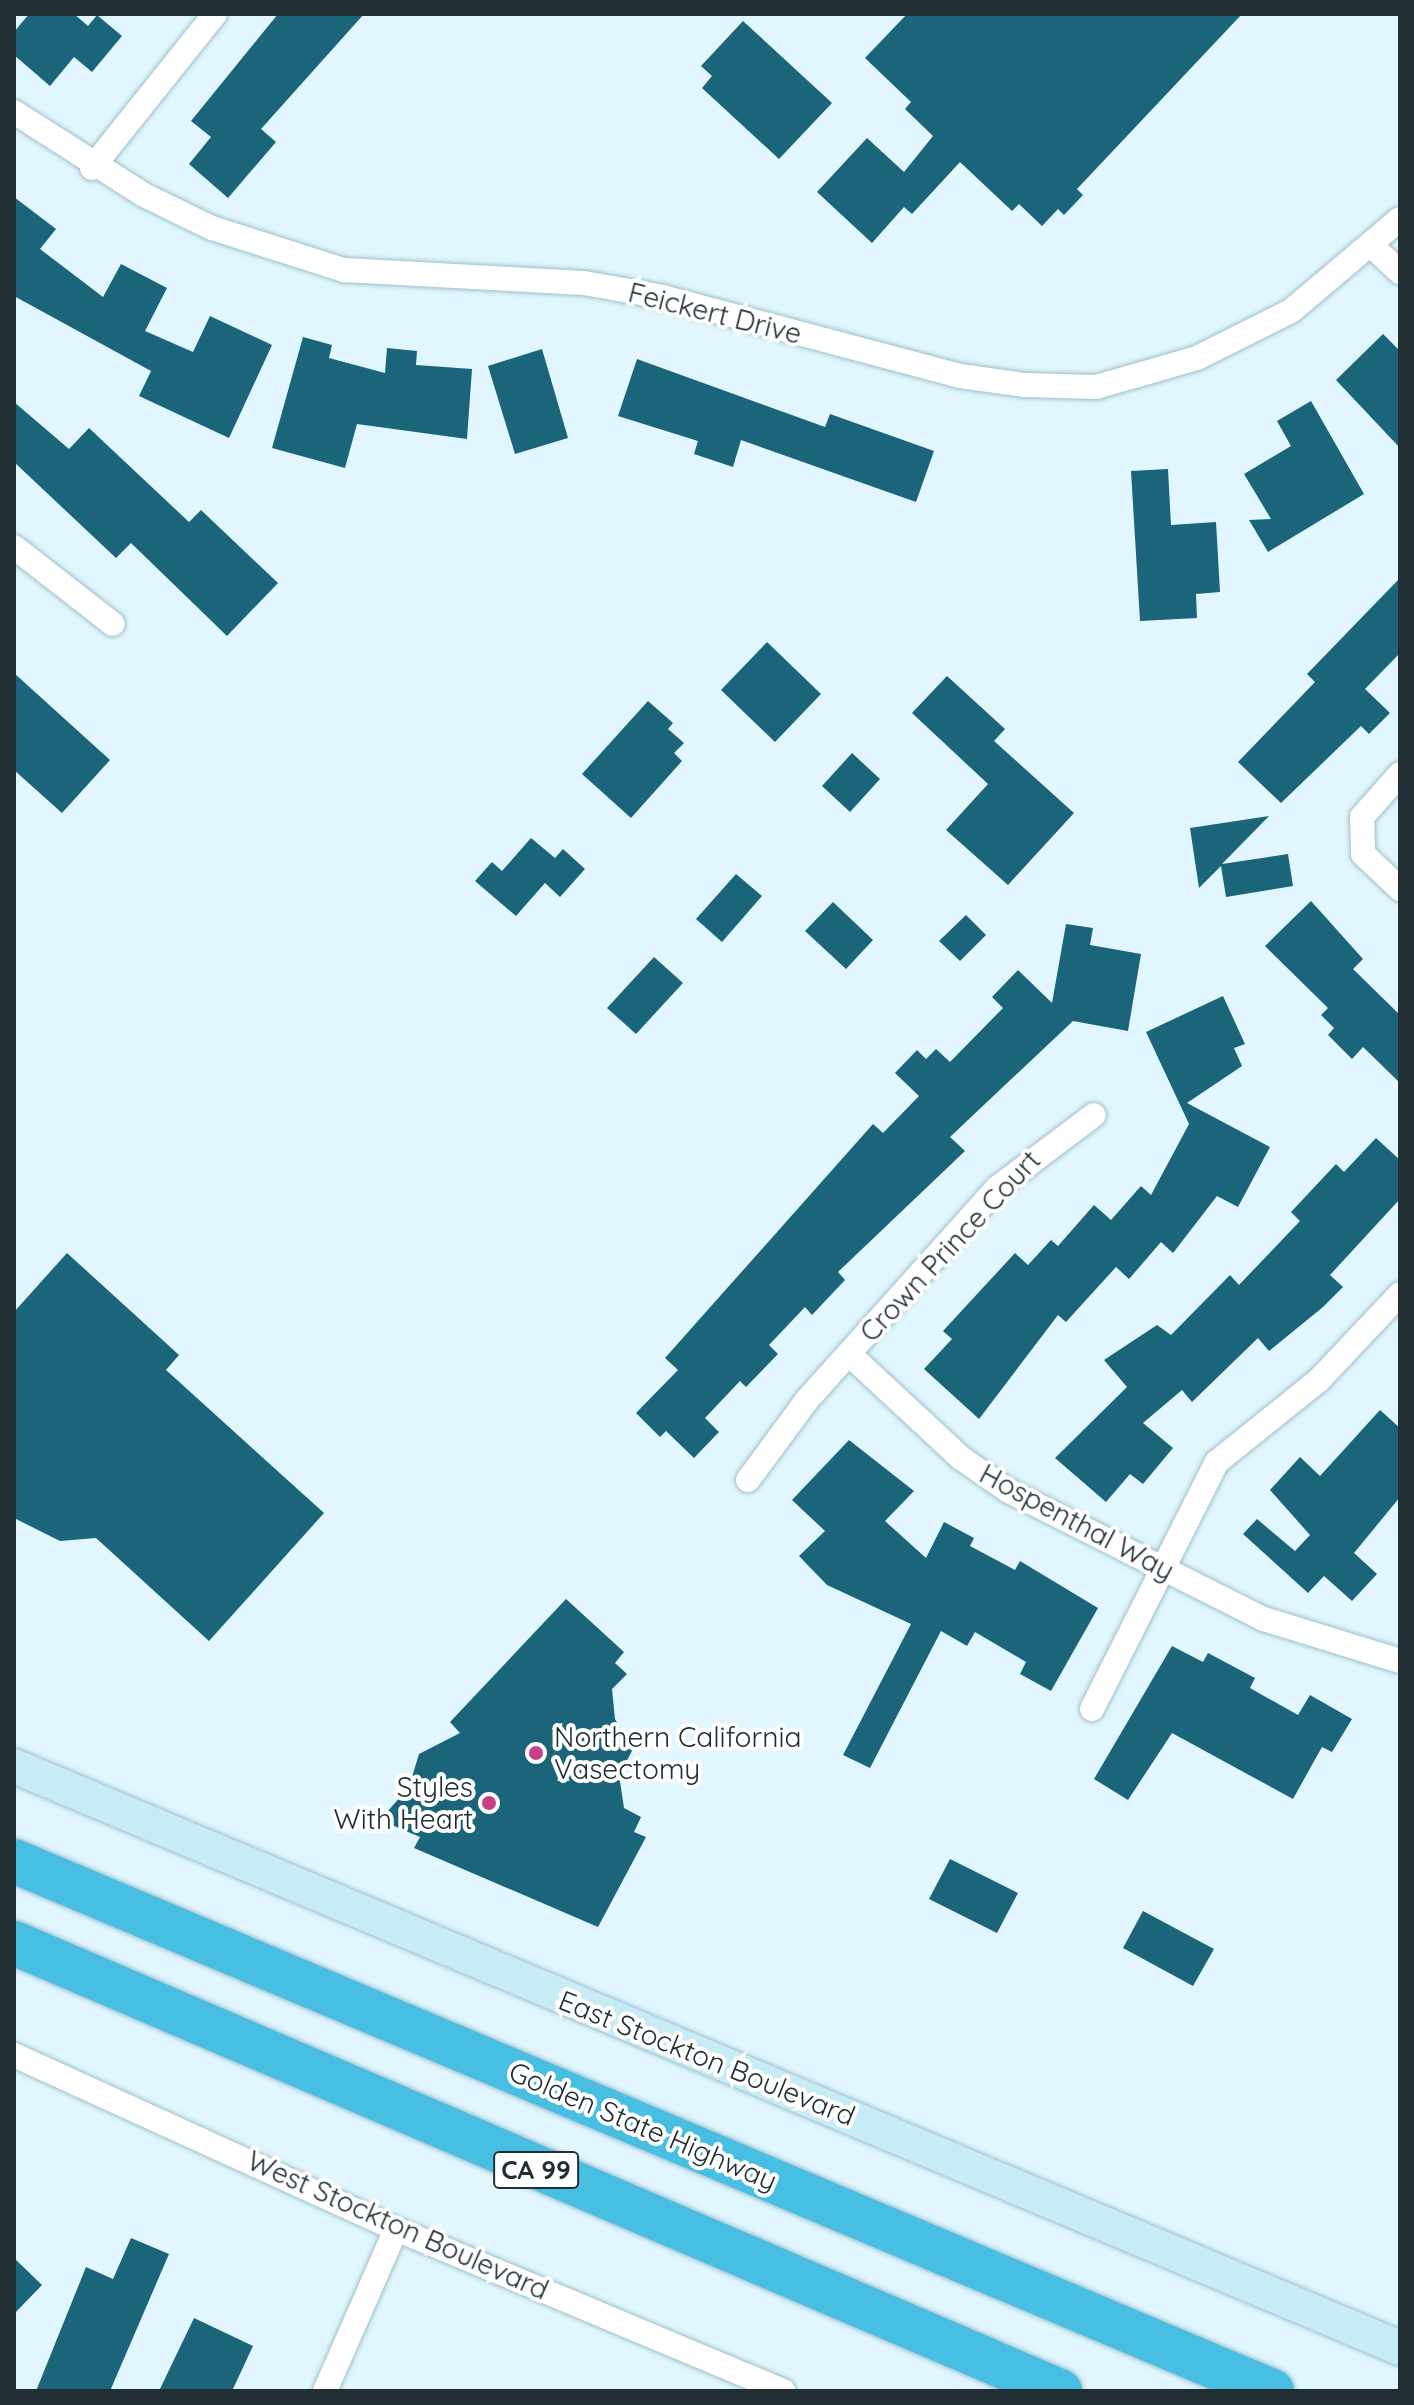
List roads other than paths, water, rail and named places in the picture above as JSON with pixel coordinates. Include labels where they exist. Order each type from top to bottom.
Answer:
[{"type":"highway","name":"Golden State Highway","points":[[14,1861],[1272,2391]]},
{"type":"highway","name":"CA 99","points":[[14,1943],[1060,2391]]},
{"type":"street","points":[[92,168],[215,14]]},
{"type":"street","name":"Feickert Drive","points":[[14,112],[92,168],[212,228],[344,270],[584,283],[663,297],[960,376],[1061,388],[1127,380],[1197,358],[1291,311],[1373,247],[1400,219]]},
{"type":"street","points":[[1373,247],[1400,272]]},
{"type":"street","points":[[14,547],[113,624]]},
{"type":"street","points":[[1400,774],[1362,817],[1363,854],[1400,889]]},
{"type":"street","name":"Crown Prince Court","points":[[849,1354],[1024,1160],[1094,1115]]},
{"type":"street","points":[[1092,1709],[1160,1568],[1217,1462],[1319,1380],[1400,1294]]},
{"type":"street","points":[[748,1480],[849,1354]]},
{"type":"street","name":"Hospenthal Way","points":[[849,1354],[984,1474],[1160,1568],[1264,1619],[1400,1661]]},
{"type":"street","name":"East Stockton Boulevard","points":[[14,1766],[1400,2348]]},
{"type":"street","name":"West Stockton Boulevard","points":[[16,2058],[396,2229],[784,2391]]},
{"type":"street","points":[[325,2391],[396,2229]]},
{"type":"place","name":"Northern California Vasectomy","points":[[536,1753]]},
{"type":"place","name":"Styles With Heart","points":[[489,1803]]}]
